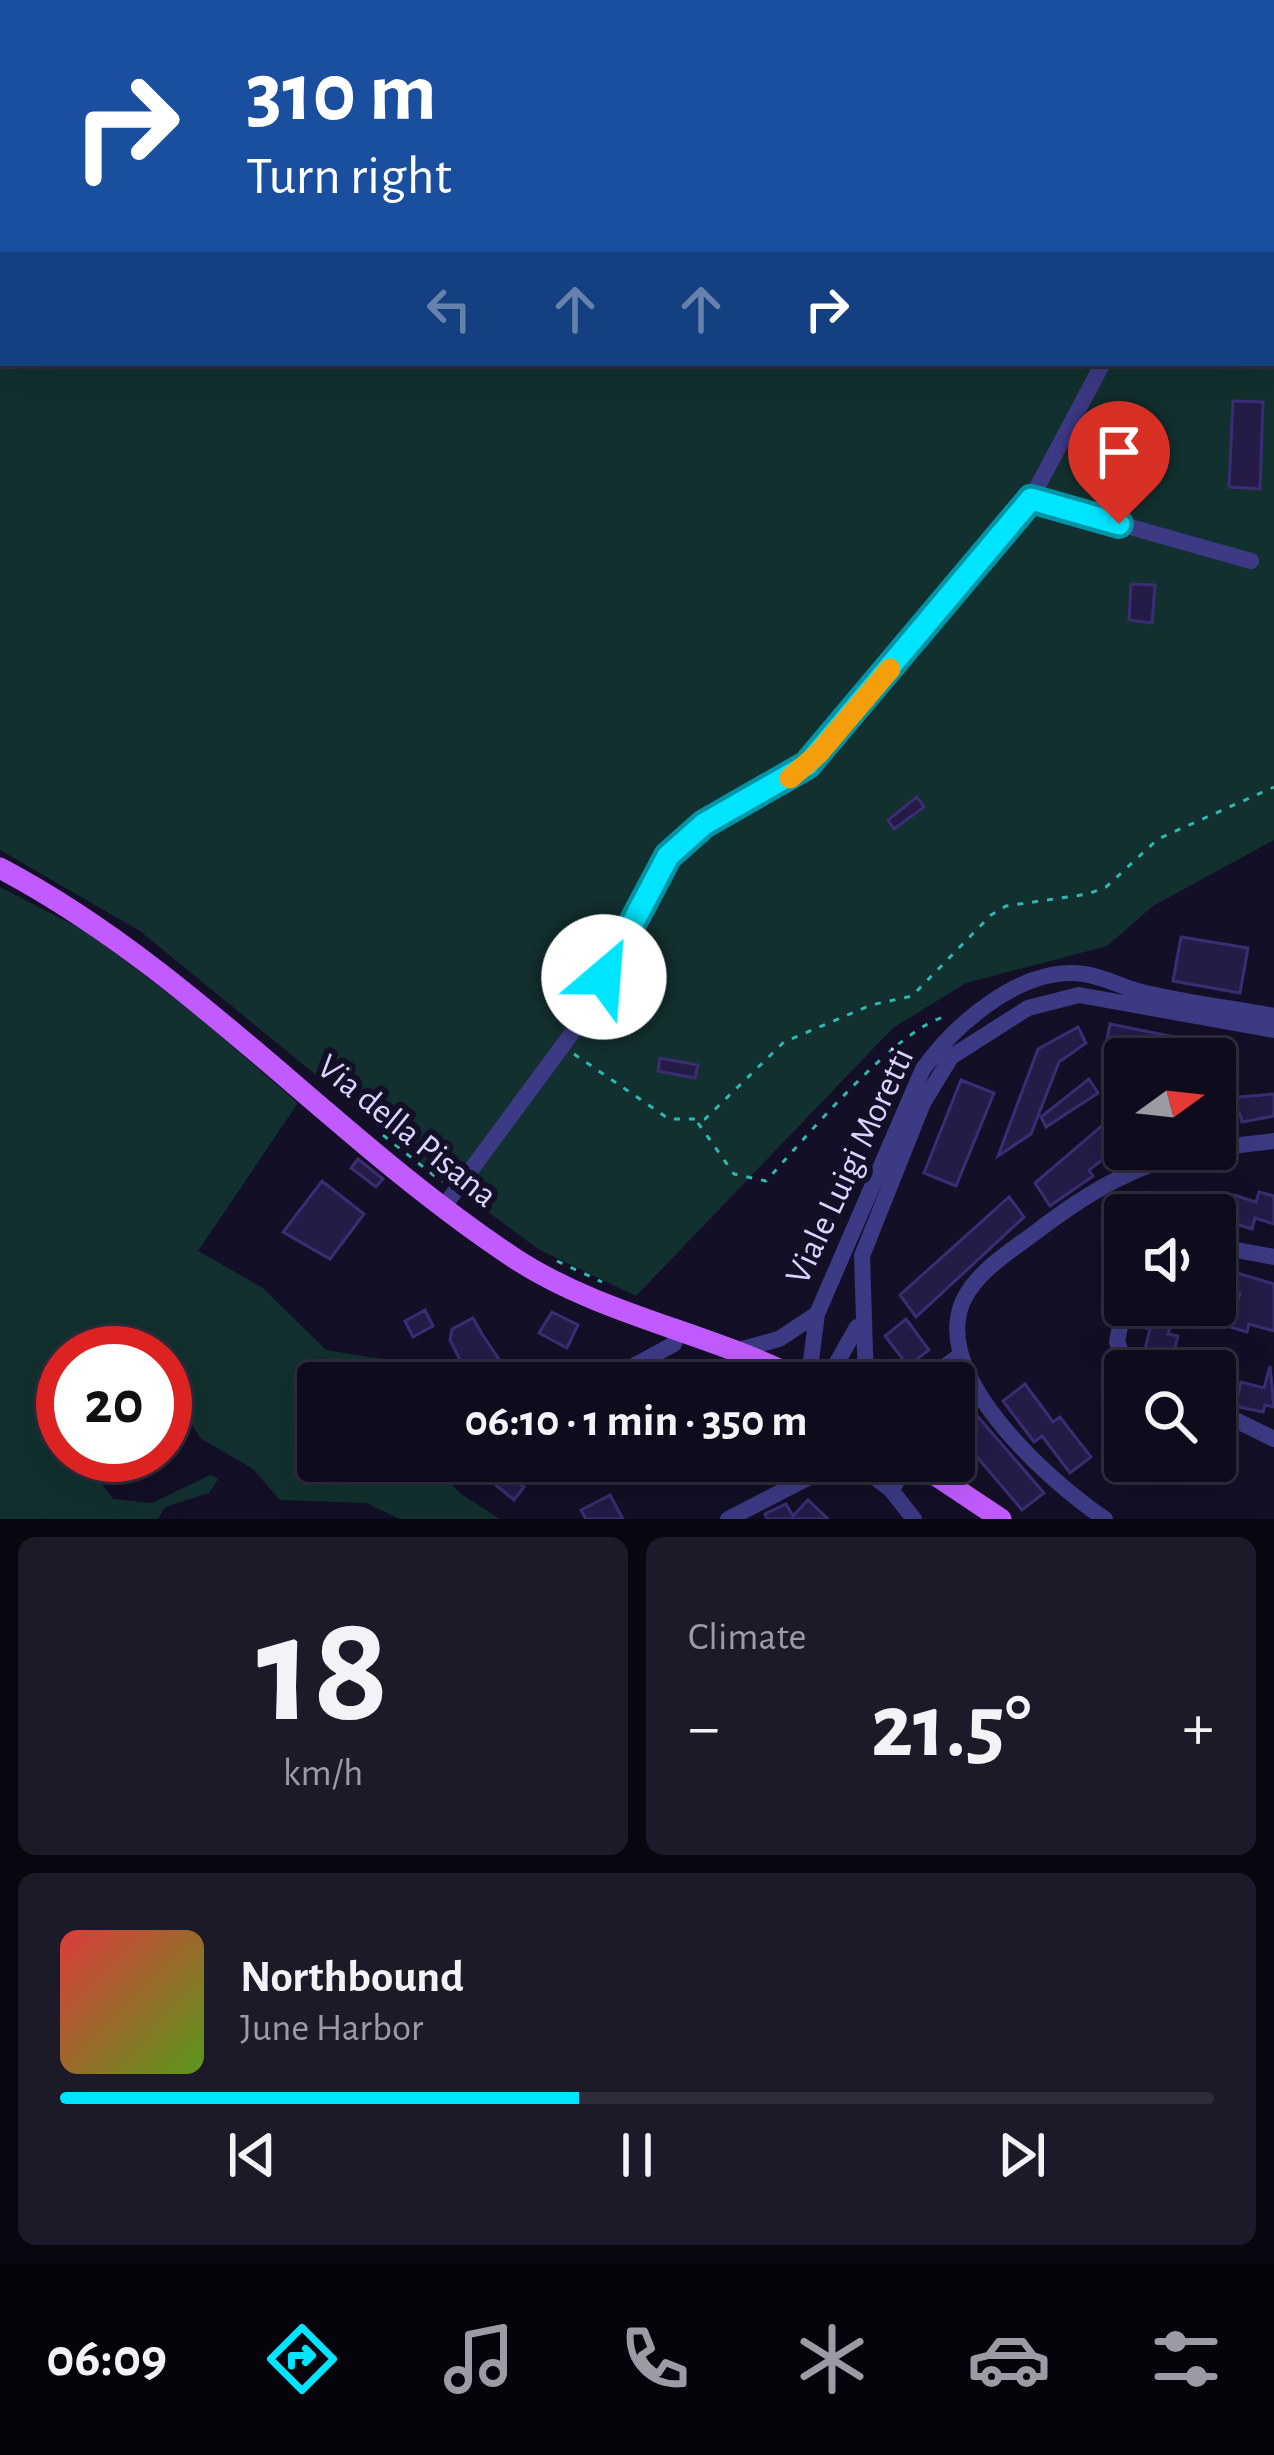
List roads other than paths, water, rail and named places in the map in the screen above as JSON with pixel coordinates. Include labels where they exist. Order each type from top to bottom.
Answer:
[{"type":"main road","name":"Via della Pisana","points":[[0,868],[131,946],[449,1198],[529,1268],[755,1362]]},
{"type":"main road","points":[[948,1482],[1000,1519]]},
{"type":"street","points":[[449,1198],[562,1047],[668,856],[704,824],[807,765],[1031,499],[1101,366]]},
{"type":"street","points":[[1031,499],[1251,562]]},
{"type":"street","points":[[989,1030],[992,1013],[1012,999],[1085,974]]},
{"type":"street","name":"Viale Luigi Moretti","points":[[811,1362],[817,1314],[915,1083],[934,1055],[966,1024],[1024,985],[1085,974],[1144,993],[1274,1016]]},
{"type":"street","name":"Viale Luigi Moretti","points":[[865,1362],[864,1247],[934,1078],[951,1057],[1037,1004],[1079,994],[1274,1030]]},
{"type":"street","points":[[1236,1146],[1274,1142]]},
{"type":"street","points":[[1105,1519],[1064,1487],[975,1388],[958,1358],[958,1316],[982,1275],[1106,1182],[1130,1170]]},
{"type":"street","points":[[1236,1250],[1274,1257]]},
{"type":"street","name":"Viale Luigi Moretti","points":[[837,1362],[862,1313]]},
{"type":"street","name":"Viale Luigi Moretti","points":[[730,1352],[779,1339],[817,1314]]},
{"type":"street","points":[[641,1362],[674,1344],[677,1332]]},
{"type":"street","points":[[952,1362],[958,1358]]},
{"type":"street","points":[[1236,1420],[1274,1439]]},
{"type":"street","points":[[728,1519],[800,1482]]},
{"type":"street","points":[[881,1482],[914,1519]]},
{"type":"street","points":[[891,1490],[901,1482]]}]
